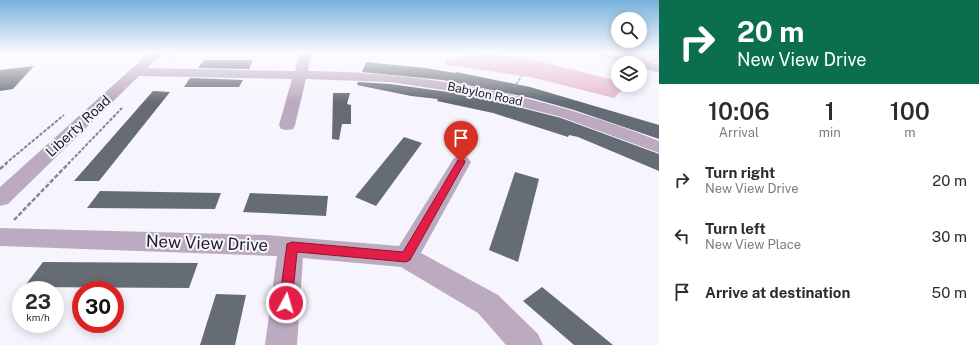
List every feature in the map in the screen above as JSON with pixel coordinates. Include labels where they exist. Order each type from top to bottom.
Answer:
[{"type":"street","name":"Liberty Road","points":[[0,198],[139,69]]},
{"type":"street","points":[[287,125],[302,69]]},
{"type":"street","name":"Babylon Road","points":[[136,72],[355,76],[406,80],[478,91],[578,117],[659,148]]},
{"type":"street","points":[[406,257],[461,162]]},
{"type":"street","name":"New View Drive","points":[[5,230],[292,247],[406,257],[488,304],[527,345]]},
{"type":"street","points":[[281,345],[292,247]]},
{"type":"path","points":[[156,72],[159,69]]},
{"type":"path","points":[[5,230],[124,106]]},
{"type":"shaded area","points":[[475,69],[570,69],[611,79],[611,92],[620,92],[614,98],[530,77]]},
{"type":"building","points":[[31,69],[13,89],[0,91],[0,70]]},
{"type":"building","points":[[363,69],[432,69],[456,72],[530,87],[659,125],[659,139],[574,110],[531,98],[443,80],[362,72]]},
{"type":"building","points":[[190,78],[243,80],[239,87],[184,87]]},
{"type":"building","points":[[358,82],[390,84],[470,95],[561,118],[659,154],[659,171],[578,137],[569,135],[568,137],[493,113],[437,101],[438,99],[411,96],[357,85]]},
{"type":"building","points":[[153,91],[170,92],[99,181],[74,181]]},
{"type":"building","points":[[333,93],[350,93],[347,104],[351,105],[351,124],[342,124],[339,140],[332,139]]},
{"type":"building","points":[[404,137],[422,143],[376,206],[355,197]]},
{"type":"building","points":[[515,172],[539,179],[518,262],[489,250]]},
{"type":"building","points":[[100,191],[221,193],[215,209],[87,208]]},
{"type":"building","points":[[250,193],[328,196],[326,216],[243,212]]},
{"type":"building","points":[[43,262],[198,263],[189,288],[124,288],[124,281],[72,281],[72,287],[64,287],[64,281],[29,281]]},
{"type":"building","points":[[542,287],[613,345],[574,345],[523,301]]},
{"type":"building","points":[[216,294],[246,295],[235,345],[200,345]]},
{"type":"route","points":[[286,303],[292,247],[406,257],[461,162]]}]
